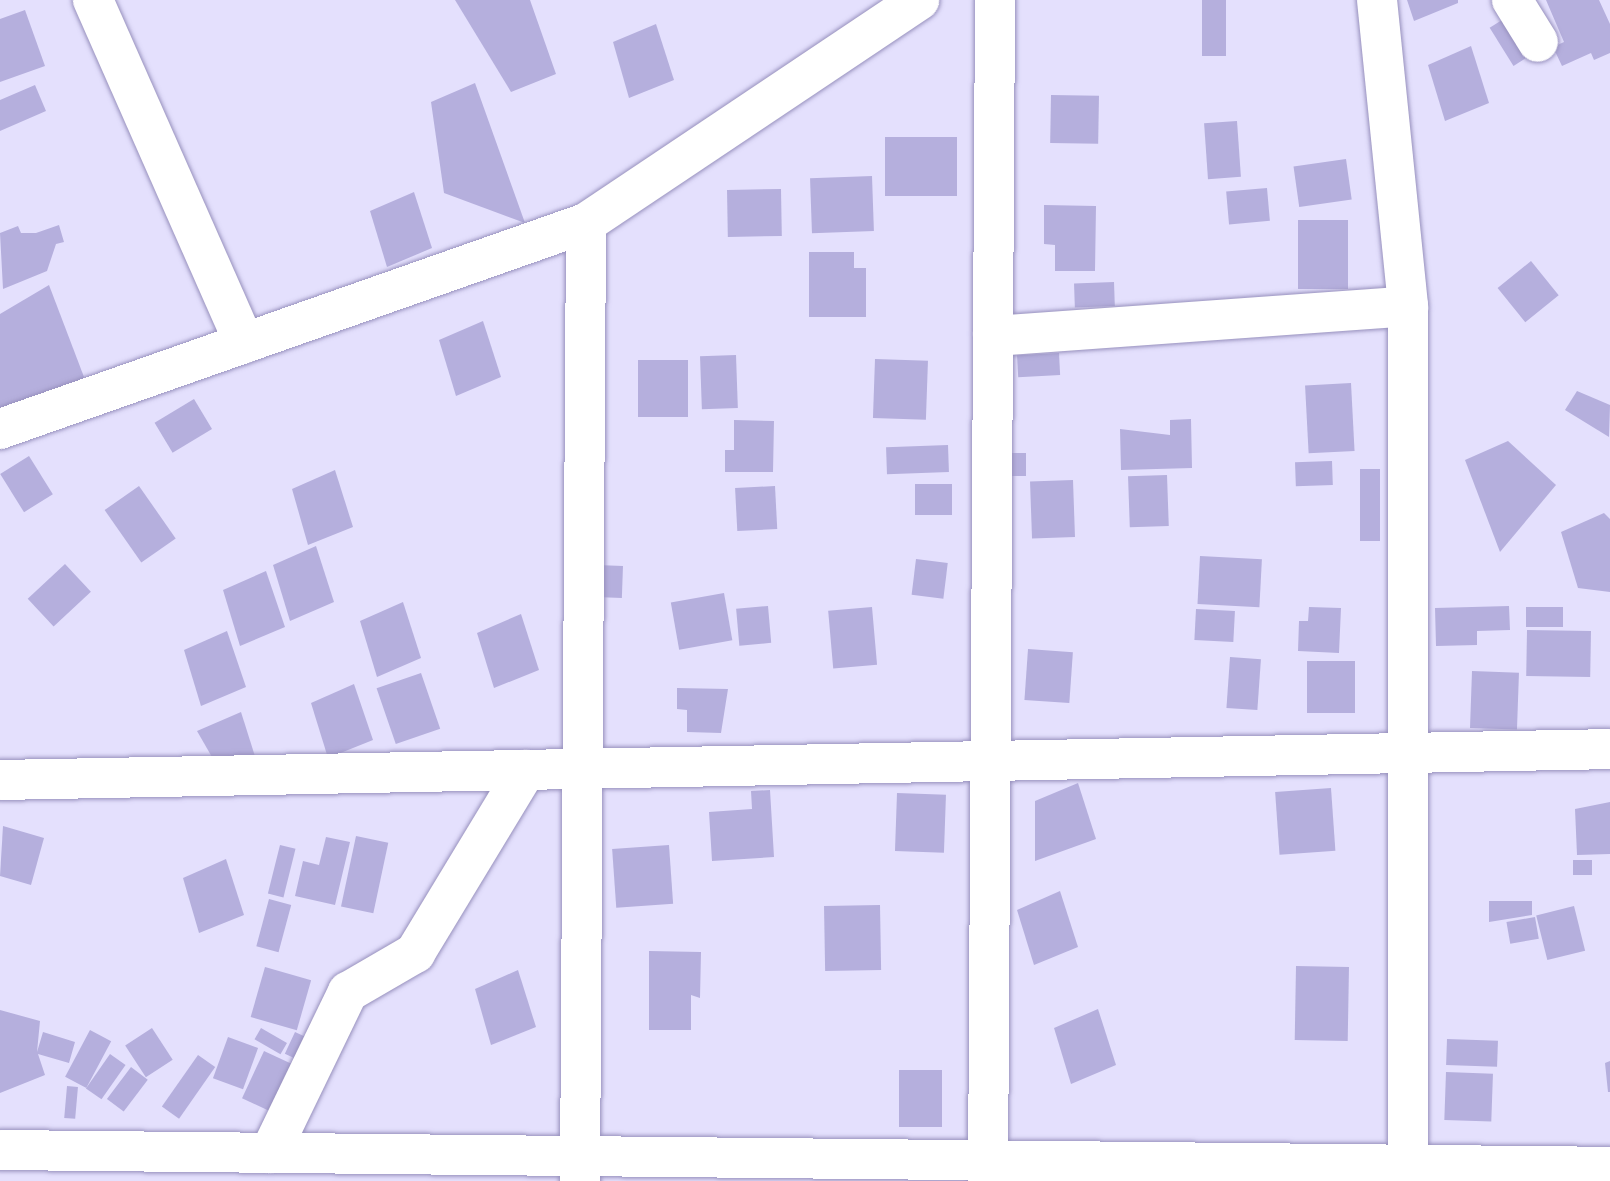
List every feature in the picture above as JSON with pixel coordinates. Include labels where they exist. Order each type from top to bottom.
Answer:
[{"type":"street","points":[[93,0],[244,343]]},
{"type":"street","points":[[0,429],[586,223],[919,0]]},
{"type":"street","points":[[988,1171],[995,0]]},
{"type":"street","points":[[1377,0],[1408,306],[1411,752],[1408,1173]]},
{"type":"street","points":[[1512,0],[1538,42]]},
{"type":"street","points":[[580,1168],[586,223]]},
{"type":"street","points":[[993,336],[1408,306]]},
{"type":"street","points":[[0,780],[1610,749]]},
{"type":"street","points":[[270,1153],[348,992],[415,953],[526,770]]},
{"type":"street","points":[[0,1150],[270,1153],[580,1168],[1408,1173],[1610,1167]]},
{"type":"building","points":[[455,0],[530,0],[556,74],[511,92]]},
{"type":"building","points":[[1202,0],[1226,0],[1226,56],[1202,56]]},
{"type":"building","points":[[1407,0],[1458,0],[1458,3],[1414,21]]},
{"type":"building","points":[[1546,0],[1599,0],[1610,24],[1610,53],[1594,60],[1591,53],[1562,66],[1553,47],[1564,42]]},
{"type":"building","points":[[25,10],[45,66],[0,82],[0,19]]},
{"type":"building","points":[[1510,15],[1534,53],[1513,66],[1490,28]]},
{"type":"building","points":[[656,24],[674,80],[629,98],[613,42]]},
{"type":"building","points":[[1471,46],[1489,103],[1445,121],[1428,65]]},
{"type":"building","points":[[475,83],[525,223],[444,193],[431,102]]},
{"type":"building","points":[[35,85],[46,111],[0,131],[0,100]]},
{"type":"building","points":[[1051,95],[1099,96],[1098,144],[1050,143]]},
{"type":"building","points":[[1237,121],[1241,177],[1208,179],[1204,123]]},
{"type":"building","points":[[885,137],[957,137],[957,196],[885,196]]},
{"type":"building","points":[[1346,159],[1352,200],[1299,207],[1294,166]]},
{"type":"building","points":[[872,176],[874,231],[812,233],[810,178]]},
{"type":"building","points":[[1267,188],[1270,221],[1229,224],[1226,192]]},
{"type":"building","points":[[781,189],[782,236],[728,237],[727,190]]},
{"type":"building","points":[[414,192],[432,248],[387,267],[370,211]]},
{"type":"building","points":[[1044,205],[1096,206],[1095,271],[1055,271],[1055,245],[1044,244]]},
{"type":"building","points":[[1298,220],[1348,220],[1348,289],[1298,289]]},
{"type":"building","points":[[59,225],[64,242],[56,244],[47,271],[3,289],[0,233],[18,226],[21,233],[36,233]]},
{"type":"building","points":[[809,252],[854,252],[854,268],[866,268],[866,317],[809,317]]},
{"type":"building","points":[[1531,261],[1559,295],[1525,322],[1498,288]]},
{"type":"building","points":[[1114,282],[1115,306],[1075,307],[1074,283]]},
{"type":"building","points":[[49,285],[84,377],[81,383],[0,411],[0,314]]},
{"type":"building","points":[[483,321],[501,377],[456,396],[439,340]]},
{"type":"building","points":[[1059,353],[1060,375],[1018,377],[1017,355]]},
{"type":"building","points":[[736,355],[738,408],[702,409],[700,356]]},
{"type":"building","points":[[875,359],[928,361],[926,420],[873,418]]},
{"type":"building","points":[[638,360],[688,360],[688,417],[638,417]]},
{"type":"building","points":[[1351,383],[1355,451],[1309,453],[1305,385]]},
{"type":"building","points":[[1577,391],[1610,405],[1609,437],[1565,410]]},
{"type":"building","points":[[194,399],[212,429],[173,453],[155,423]]},
{"type":"building","points":[[1191,419],[1192,468],[1121,470],[1120,429],[1170,435],[1170,420]]},
{"type":"building","points":[[734,420],[774,421],[773,472],[725,472],[725,450],[734,450]]},
{"type":"building","points":[[1508,441],[1556,485],[1500,552],[1465,460]]},
{"type":"building","points":[[948,445],[949,472],[887,474],[886,447]]},
{"type":"building","points":[[1009,453],[1026,453],[1026,476],[1009,476]]},
{"type":"building","points":[[29,456],[53,494],[24,512],[0,474]]},
{"type":"building","points":[[1332,461],[1333,485],[1296,486],[1295,462]]},
{"type":"building","points":[[1360,469],[1380,469],[1380,541],[1360,541]]},
{"type":"building","points":[[335,470],[353,527],[308,545],[292,489]]},
{"type":"building","points":[[1167,475],[1169,526],[1130,527],[1128,476]]},
{"type":"building","points":[[1073,480],[1075,537],[1032,538],[1030,482]]},
{"type":"building","points":[[915,484],[952,484],[952,515],[915,515]]},
{"type":"building","points":[[139,486],[176,538],[141,563],[105,510]]},
{"type":"building","points":[[775,486],[777,529],[737,531],[735,488]]},
{"type":"building","points":[[1604,513],[1610,519],[1610,592],[1578,588],[1561,532]]},
{"type":"building","points":[[316,546],[334,602],[290,621],[273,565]]},
{"type":"building","points":[[1200,556],[1262,559],[1259,607],[1197,604]]},
{"type":"building","points":[[916,559],[948,563],[943,599],[912,595]]},
{"type":"building","points":[[65,564],[91,592],[54,627],[28,599]]},
{"type":"building","points":[[597,565],[623,566],[622,598],[596,597]]},
{"type":"building","points":[[266,571],[285,627],[240,646],[223,590]]},
{"type":"building","points":[[724,593],[732,640],[679,650],[671,602]]},
{"type":"building","points":[[403,602],[421,658],[377,677],[360,621]]},
{"type":"building","points":[[768,606],[771,643],[739,646],[736,609]]},
{"type":"building","points":[[1509,606],[1510,630],[1477,631],[1477,645],[1436,646],[1435,608]]},
{"type":"building","points":[[872,607],[877,665],[833,669],[828,611]]},
{"type":"building","points":[[1309,607],[1341,608],[1339,653],[1298,651],[1299,621],[1308,621]]},
{"type":"building","points":[[1526,607],[1563,607],[1563,627],[1526,627]]},
{"type":"building","points":[[1196,609],[1235,611],[1233,642],[1194,640]]},
{"type":"building","points":[[521,614],[539,670],[494,688],[477,633]]},
{"type":"building","points":[[1527,630],[1591,631],[1590,677],[1526,676]]},
{"type":"building","points":[[227,631],[246,687],[201,706],[184,650]]},
{"type":"building","points":[[1028,649],[1073,652],[1069,703],[1024,700]]},
{"type":"building","points":[[1230,657],[1261,659],[1257,710],[1226,708]]},
{"type":"building","points":[[1307,661],[1355,661],[1355,713],[1307,713]]},
{"type":"building","points":[[1472,671],[1519,673],[1517,730],[1470,728]]},
{"type":"building","points":[[421,673],[440,729],[396,744],[377,688]]},
{"type":"building","points":[[354,684],[373,740],[328,758],[311,703]]},
{"type":"building","points":[[677,688],[728,689],[721,733],[687,732],[687,710],[677,709]]},
{"type":"building","points":[[241,712],[259,769],[220,771],[197,731]]},
{"type":"building","points":[[1078,783],[1096,839],[1035,861],[1035,801]]},
{"type":"building","points":[[1331,788],[1335,851],[1280,855],[1275,792]]},
{"type":"building","points":[[770,790],[774,857],[712,861],[709,812],[752,809],[751,791]]},
{"type":"building","points":[[897,793],[946,795],[944,853],[895,851]]},
{"type":"building","points":[[1610,802],[1610,854],[1577,855],[1575,809]]},
{"type":"building","points":[[3,826],[44,838],[31,885],[0,876]]},
{"type":"building","points":[[356,836],[388,843],[373,913],[341,906]]},
{"type":"building","points":[[326,837],[350,842],[335,905],[295,896],[303,861],[319,865]]},
{"type":"building","points":[[280,845],[296,849],[283,897],[268,894]]},
{"type":"building","points":[[669,845],[673,904],[616,908],[612,849]]},
{"type":"building","points":[[226,859],[244,915],[199,933],[183,878]]},
{"type":"building","points":[[1573,860],[1592,860],[1592,875],[1573,875]]},
{"type":"building","points":[[1060,891],[1078,947],[1034,965],[1017,910]]},
{"type":"building","points":[[269,899],[291,905],[279,952],[256,946]]},
{"type":"building","points":[[1489,901],[1532,901],[1532,915],[1489,922]]},
{"type":"building","points":[[880,905],[881,970],[825,971],[824,906]]},
{"type":"building","points":[[1574,906],[1585,951],[1547,960],[1536,915]]},
{"type":"building","points":[[1535,917],[1539,939],[1510,944],[1506,922]]},
{"type":"building","points":[[649,951],[701,952],[700,998],[691,995],[691,1030],[649,1030]]},
{"type":"building","points":[[1296,966],[1349,967],[1348,1041],[1295,1040]]},
{"type":"building","points":[[265,967],[311,980],[297,1030],[251,1017]]},
{"type":"building","points":[[518,970],[536,1027],[491,1045],[475,989]]},
{"type":"building","points":[[1098,1009],[1116,1065],[1071,1084],[1054,1028]]},
{"type":"building","points":[[0,1010],[40,1021],[37,1052],[43,1032],[75,1042],[69,1063],[38,1054],[45,1075],[0,1093]]},
{"type":"building","points":[[152,1028],[173,1060],[146,1077],[125,1045]]},
{"type":"building","points":[[261,1028],[287,1043],[280,1054],[254,1039]]},
{"type":"building","points":[[90,1030],[111,1041],[86,1088],[65,1077]]},
{"type":"building","points":[[295,1032],[312,1040],[302,1062],[285,1054]]},
{"type":"building","points":[[228,1037],[258,1048],[243,1089],[213,1078]]},
{"type":"building","points":[[1447,1039],[1498,1041],[1497,1067],[1446,1065]]},
{"type":"building","points":[[264,1051],[296,1066],[274,1113],[242,1098]]},
{"type":"building","points":[[110,1054],[126,1065],[101,1099],[86,1088]]},
{"type":"building","points":[[198,1055],[215,1067],[179,1119],[162,1107]]},
{"type":"building","points":[[1610,1061],[1610,1092],[1608,1092],[1605,1063]]},
{"type":"building","points":[[131,1067],[148,1080],[124,1112],[107,1099]]},
{"type":"building","points":[[899,1070],[942,1070],[942,1127],[899,1127]]},
{"type":"building","points":[[1446,1072],[1493,1074],[1491,1122],[1444,1120]]},
{"type":"building","points":[[67,1086],[78,1087],[75,1119],[64,1118]]}]
